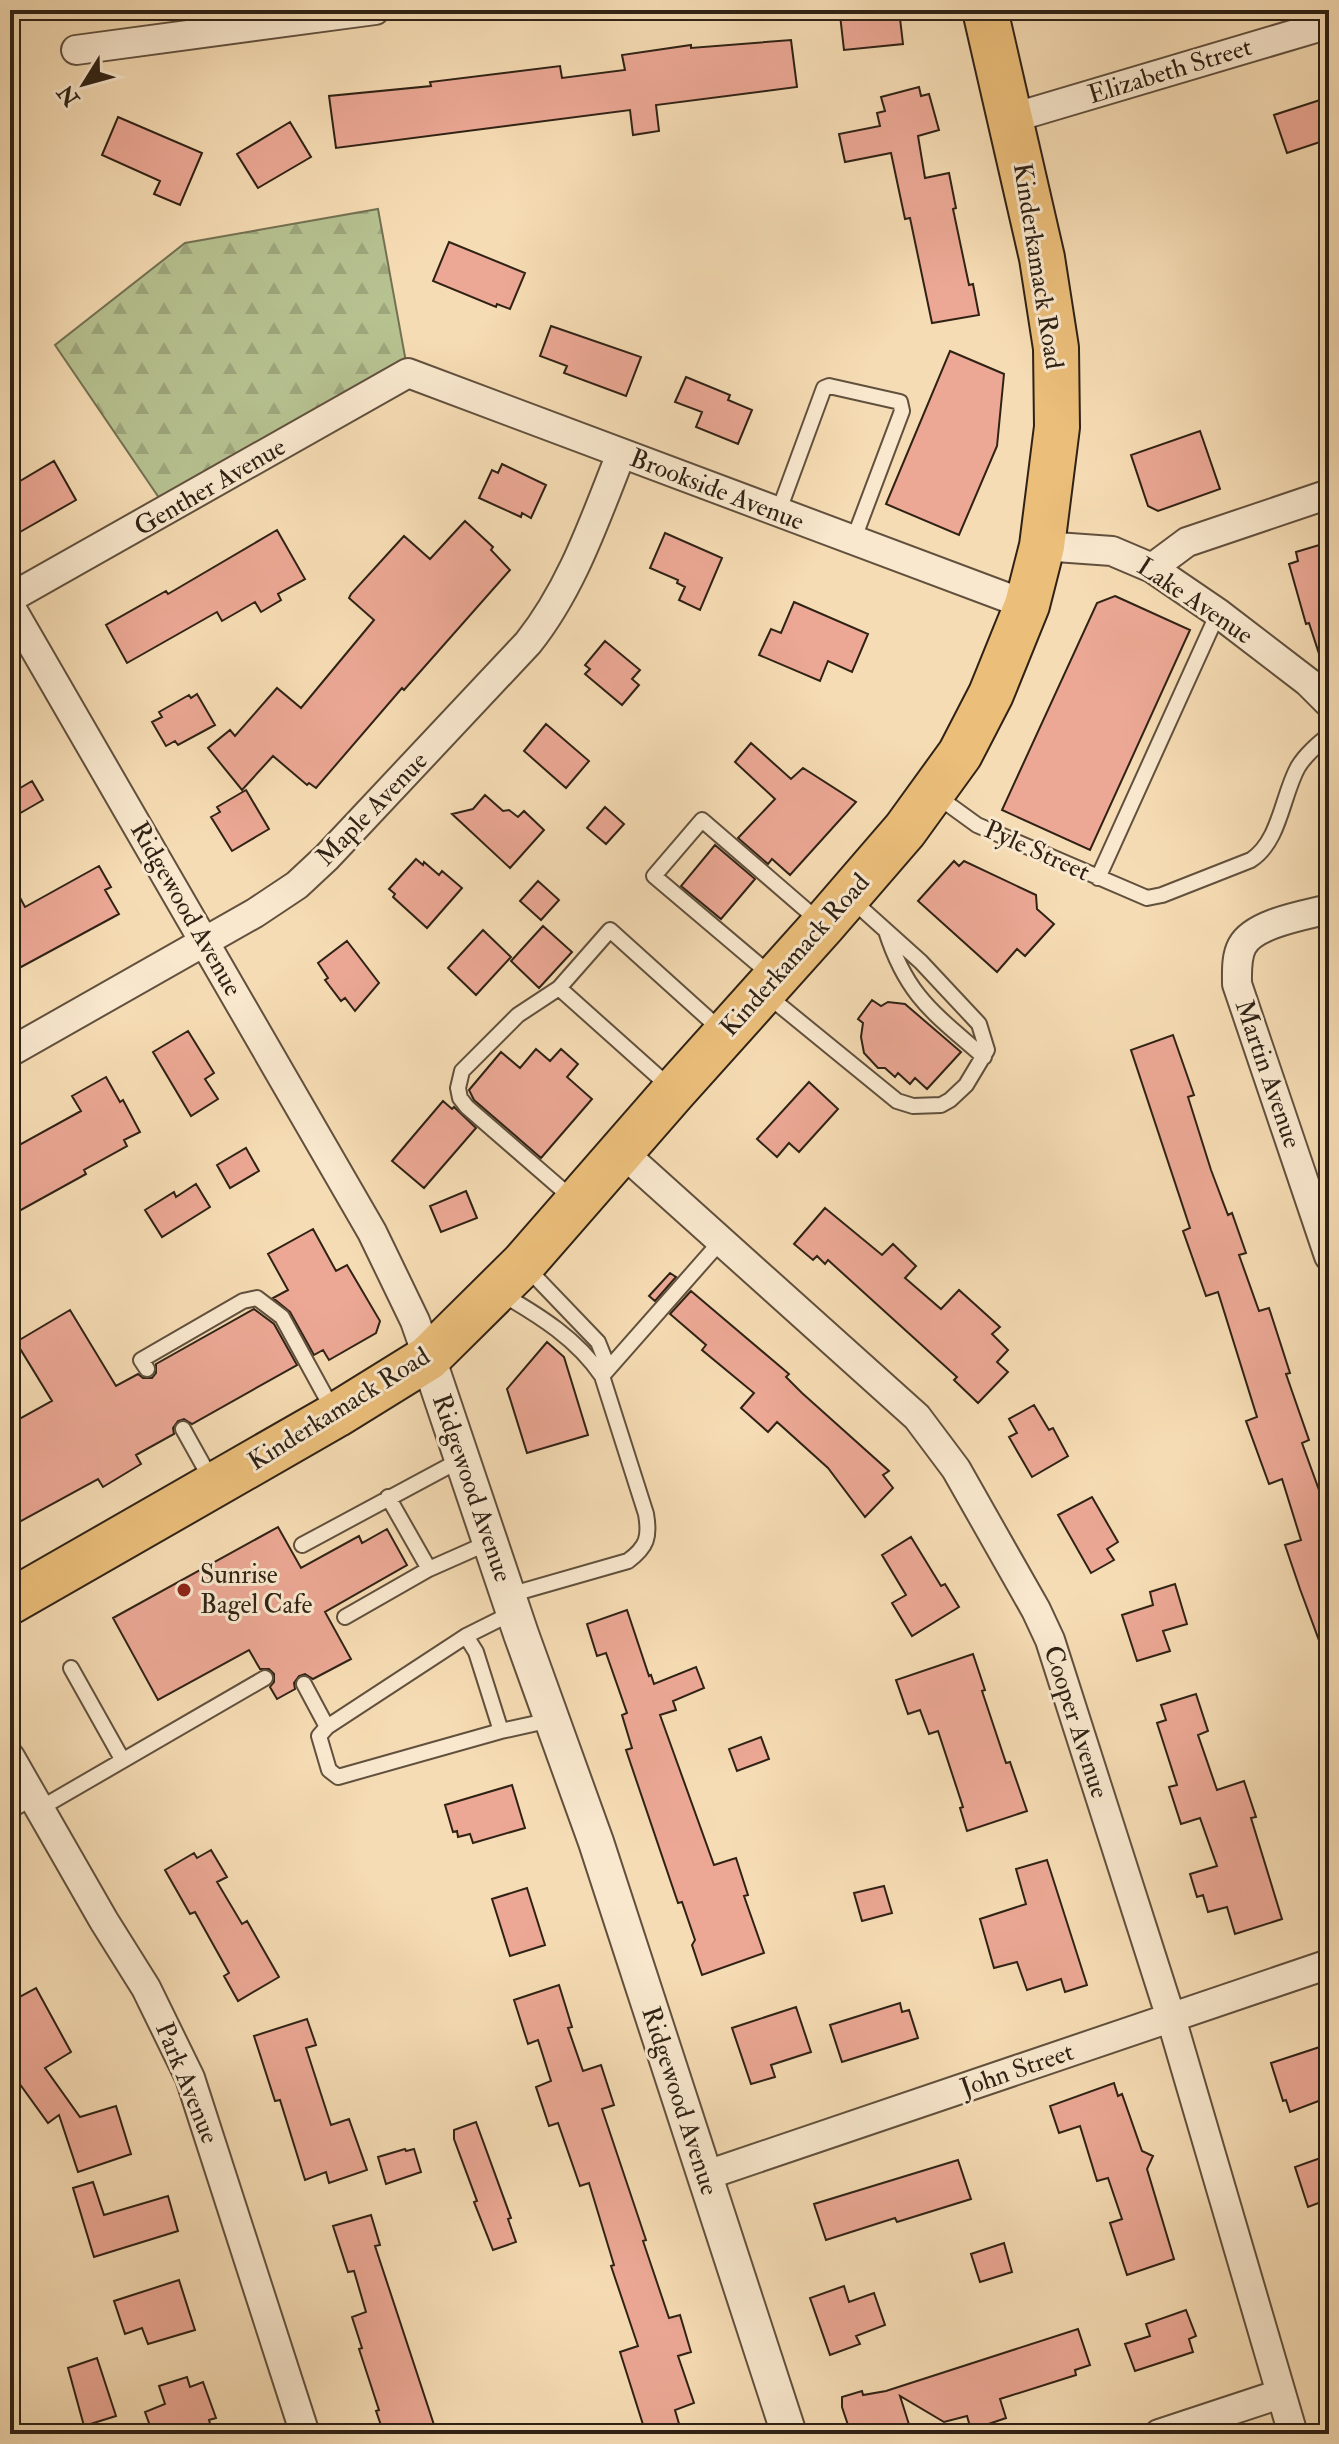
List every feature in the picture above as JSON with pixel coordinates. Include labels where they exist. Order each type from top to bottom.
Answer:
[{"type":"main road","name":"Kinderkamack Road","points":[[10,1602],[336,1415],[428,1358],[510,1277],[836,911],[934,793],[960,754],[991,694],[1027,605],[1042,546],[1055,452],[1056,348],[1042,258],[985,10]]},
{"type":"street","points":[[76,50],[375,10]]},
{"type":"street","name":"Elizabeth Street","points":[[1012,118],[1329,24]]},
{"type":"street","name":"Brookside Avenue","points":[[408,373],[1027,605]]},
{"type":"street","name":"Genther Avenue","points":[[10,598],[408,373]]},
{"type":"street","name":"Maple Avenue","points":[[10,1052],[297,885],[353,831],[528,643],[549,616],[570,575],[621,454]]},
{"type":"street","points":[[1152,568],[1187,542],[1329,494]]},
{"type":"street","name":"Lake Avenue","points":[[1042,546],[1112,551],[1152,568],[1218,613],[1308,682],[1329,703]]},
{"type":"street","name":"Ridgewood Avenue","points":[[10,606],[372,1232],[415,1321],[596,1842],[789,2434]]},
{"type":"street","name":"Martin Avenue","points":[[1329,909],[1276,923],[1253,933],[1242,946],[1237,984],[1329,1256]]},
{"type":"street","name":"Cooper Avenue","points":[[621,1151],[917,1417],[956,1469],[1036,1610],[1050,1640],[1171,2018],[1293,2434]]},
{"type":"street","name":"Park Avenue","points":[[10,1757],[27,1806],[146,1988],[190,2078],[305,2434]]},
{"type":"street","name":"John Street","points":[[704,2176],[1329,1964]]},
{"type":"street","points":[[1159,2434],[1280,2394]]},
{"type":"lane","points":[[778,513],[824,388],[829,386],[900,402],[902,411],[853,541]]},
{"type":"lane","points":[[1098,878],[1218,613]]},
{"type":"lane","name":"Pyle Street","points":[[934,793],[977,825],[1147,898],[1162,895],[1264,852],[1299,766],[1314,747],[1329,735]]},
{"type":"lane","points":[[702,820],[836,911],[885,929],[979,1024],[987,1050],[984,1057],[966,1085],[941,1105],[913,1106],[897,1101],[654,876],[702,820]]},
{"type":"lane","points":[[885,929],[900,968],[920,1000],[984,1057]]},
{"type":"lane","points":[[577,1202],[467,1107],[460,1098],[458,1088],[462,1071],[518,1015],[559,988],[610,930],[726,1034]]},
{"type":"lane","points":[[559,988],[674,1091]]},
{"type":"lane","points":[[602,1376],[721,1241]]},
{"type":"lane","points":[[510,1277],[598,1342],[604,1357],[602,1376]]},
{"type":"lane","points":[[510,1277],[547,1320],[590,1359],[602,1376],[646,1514],[649,1534],[646,1544],[628,1561],[511,1604],[327,1727],[319,1736],[329,1770],[338,1777],[553,1719]]},
{"type":"lane","points":[[147,1369],[141,1360],[243,1301],[257,1298],[282,1317],[336,1415]]},
{"type":"lane","points":[[183,1429],[214,1485]]},
{"type":"lane","points":[[302,1545],[462,1459]]},
{"type":"lane","points":[[388,1497],[429,1569]]},
{"type":"lane","points":[[345,1617],[429,1569],[491,1542]]},
{"type":"lane","points":[[466,1636],[476,1652],[501,1731]]},
{"type":"lane","points":[[71,1668],[122,1759]]},
{"type":"lane","points":[[27,1806],[122,1759],[265,1678]]},
{"type":"lane","points":[[304,1684],[327,1727]]},
{"type":"green space","points":[[378,209],[408,373],[168,511],[55,345],[185,243]]},
{"type":"building","points":[[899,10],[903,44],[844,50],[840,15]]},
{"type":"building","points":[[791,40],[797,87],[656,105],[659,131],[633,135],[630,110],[336,148],[329,96],[431,86],[430,82],[560,66],[562,78],[625,70],[622,55],[691,45],[691,48]]},
{"type":"building","points":[[919,87],[921,96],[929,94],[939,130],[918,136],[925,178],[949,173],[969,285],[973,284],[979,315],[932,323],[910,218],[905,219],[891,153],[845,162],[839,134],[880,126],[877,113],[885,111],[881,97]]},
{"type":"building","points":[[1323,99],[1329,119],[1329,139],[1287,153],[1274,115]]},
{"type":"building","points":[[118,117],[202,153],[180,205],[154,194],[160,181],[102,155]]},
{"type":"building","points":[[290,122],[311,157],[258,188],[237,154]]},
{"type":"building","points":[[449,242],[525,273],[510,309],[497,304],[496,307],[433,281]]},
{"type":"building","points":[[551,326],[641,357],[626,396],[564,373],[567,366],[540,356]]},
{"type":"building","points":[[950,351],[1004,374],[997,446],[959,535],[886,504]]},
{"type":"building","points":[[686,377],[730,395],[728,400],[752,410],[738,444],[696,427],[702,412],[675,402]]},
{"type":"building","points":[[1200,431],[1220,489],[1158,511],[1148,506],[1131,455]]},
{"type":"building","points":[[54,461],[76,500],[20,532],[10,516],[10,487]]},
{"type":"building","points":[[502,464],[546,485],[531,518],[522,513],[521,517],[479,498],[492,470],[498,473]]},
{"type":"building","points":[[465,521],[493,547],[491,550],[510,570],[316,788],[309,783],[307,785],[273,756],[242,790],[208,748],[230,730],[235,736],[277,688],[301,708],[374,620],[349,598],[351,594],[404,536],[430,559]]},
{"type":"building","points":[[277,530],[305,579],[278,594],[281,600],[261,612],[255,602],[222,621],[217,612],[127,663],[106,625],[166,591],[168,594]]},
{"type":"building","points":[[665,533],[722,558],[700,610],[679,600],[685,587],[677,583],[678,580],[650,568]]},
{"type":"building","points":[[1329,542],[1329,668],[1324,669],[1309,623],[1306,624],[1289,564],[1298,561],[1296,552]]},
{"type":"building","points":[[1115,596],[1190,630],[1090,850],[1002,810],[1097,603]]},
{"type":"building","points":[[794,602],[868,634],[852,672],[828,661],[820,681],[759,655],[771,629],[781,633]]},
{"type":"building","points":[[605,641],[640,670],[632,679],[639,685],[622,705],[585,674],[590,669],[585,665]]},
{"type":"building","points":[[197,694],[215,725],[178,745],[175,741],[166,746],[152,722],[162,717],[159,712],[189,695],[191,698]]},
{"type":"building","points":[[546,724],[589,761],[566,788],[524,751]]},
{"type":"building","points":[[751,743],[791,779],[803,768],[856,802],[790,875],[772,859],[768,864],[738,838],[775,799],[735,762]]},
{"type":"building","points":[[32,781],[43,800],[17,815],[10,803],[10,794]]},
{"type":"building","points":[[246,790],[269,829],[232,851],[211,817],[220,812],[217,807]]},
{"type":"building","points":[[485,795],[503,811],[509,810],[518,817],[524,811],[544,830],[510,868],[452,814],[473,809]]},
{"type":"building","points":[[605,807],[624,824],[606,844],[587,828]]},
{"type":"building","points":[[715,845],[755,879],[721,919],[681,886]]},
{"type":"building","points":[[416,859],[439,875],[442,871],[462,888],[427,928],[393,897],[395,894],[389,889]]},
{"type":"building","points":[[954,861],[959,866],[964,861],[1036,895],[1037,909],[1054,924],[1025,956],[1017,949],[997,972],[918,901]]},
{"type":"building","points":[[99,866],[111,887],[105,890],[119,914],[10,973],[10,879],[25,907]]},
{"type":"building","points":[[538,881],[559,900],[541,920],[520,901]]},
{"type":"building","points":[[543,926],[572,952],[539,988],[511,961]]},
{"type":"building","points":[[483,930],[511,957],[476,995],[448,968]]},
{"type":"building","points":[[347,941],[379,983],[355,1011],[345,998],[341,1001],[325,980],[328,978],[318,963]]},
{"type":"building","points":[[872,1000],[881,1006],[888,1002],[905,1004],[961,1052],[927,1089],[915,1078],[910,1084],[898,1073],[895,1077],[885,1068],[878,1068],[864,1053],[861,1037],[863,1023],[858,1019]]},
{"type":"building","points":[[188,1031],[214,1073],[205,1079],[218,1099],[191,1116],[153,1052]]},
{"type":"building","points":[[1173,1035],[1194,1095],[1188,1097],[1211,1170],[1228,1215],[1232,1213],[1246,1253],[1239,1255],[1259,1311],[1269,1308],[1290,1373],[1286,1374],[1309,1440],[1302,1443],[1323,1501],[1329,1499],[1327,1662],[1285,1545],[1301,1540],[1282,1479],[1269,1484],[1246,1421],[1257,1417],[1218,1292],[1206,1296],[1183,1231],[1190,1228],[1131,1050]]},
{"type":"building","points":[[536,1049],[550,1061],[561,1049],[578,1064],[567,1077],[592,1099],[541,1158],[474,1100],[469,1090],[501,1052],[520,1068]]},
{"type":"building","points":[[106,1077],[140,1132],[124,1140],[127,1146],[84,1170],[86,1174],[10,1216],[10,1150],[81,1111],[72,1096]]},
{"type":"building","points":[[809,1082],[838,1109],[799,1152],[789,1143],[777,1157],[757,1139]]},
{"type":"building","points":[[443,1101],[476,1128],[424,1188],[392,1161]]},
{"type":"building","points":[[246,1148],[259,1171],[230,1188],[217,1165]]},
{"type":"building","points":[[196,1184],[210,1207],[162,1237],[145,1210],[174,1192],[176,1197]]},
{"type":"building","points":[[466,1191],[477,1218],[441,1232],[430,1206]]},
{"type":"building","points":[[825,1208],[882,1255],[893,1244],[916,1266],[905,1278],[941,1309],[959,1290],[1000,1327],[992,1334],[1008,1350],[997,1362],[1008,1372],[978,1403],[954,1380],[957,1377],[828,1260],[825,1264],[817,1256],[813,1260],[794,1244]]},
{"type":"building","points":[[313,1229],[336,1271],[347,1265],[380,1321],[376,1333],[329,1360],[323,1350],[314,1355],[290,1312],[273,1298],[288,1290],[268,1254]]},
{"type":"building","points":[[670,1273],[676,1277],[655,1301],[649,1296]]},
{"type":"building","points":[[691,1291],[789,1374],[786,1377],[802,1393],[889,1471],[883,1475],[893,1488],[865,1517],[828,1468],[777,1422],[768,1432],[741,1408],[754,1393],[702,1350],[706,1345],[670,1314]]},
{"type":"building","points":[[254,1309],[274,1324],[297,1365],[192,1424],[184,1419],[178,1421],[173,1428],[174,1434],[136,1455],[141,1464],[103,1487],[98,1479],[10,1527],[10,1424],[52,1401],[16,1342],[70,1310],[116,1386],[138,1374],[143,1378],[152,1378],[156,1373],[156,1364]]},
{"type":"building","points":[[547,1342],[564,1357],[588,1435],[527,1453],[507,1389]]},
{"type":"building","points":[[1034,1405],[1049,1430],[1053,1428],[1068,1456],[1032,1477],[1009,1437],[1017,1433],[1009,1419]]},
{"type":"building","points":[[1092,1497],[1118,1542],[1107,1549],[1114,1560],[1091,1573],[1058,1515]]},
{"type":"building","points":[[278,1527],[301,1568],[359,1536],[362,1543],[387,1529],[407,1565],[325,1612],[351,1659],[313,1679],[305,1674],[299,1676],[294,1683],[295,1689],[277,1699],[270,1687],[274,1674],[269,1669],[260,1669],[249,1650],[158,1700],[113,1618]]},
{"type":"building","points":[[911,1537],[941,1586],[945,1584],[959,1607],[912,1636],[892,1603],[906,1595],[882,1555]]},
{"type":"building","points":[[1175,1584],[1187,1624],[1163,1631],[1170,1651],[1137,1661],[1122,1615],[1153,1605],[1150,1592]]},
{"type":"building","points":[[627,1610],[654,1684],[696,1667],[704,1688],[673,1701],[676,1710],[660,1715],[714,1865],[736,1858],[748,1895],[744,1896],[764,1953],[702,1975],[692,1945],[695,1940],[682,1902],[678,1903],[626,1750],[632,1748],[622,1715],[627,1713],[606,1653],[597,1656],[587,1624]]},
{"type":"building","points":[[973,1654],[1006,1763],[1010,1762],[1027,1811],[967,1831],[960,1808],[963,1807],[938,1731],[929,1734],[920,1710],[908,1714],[896,1680]]},
{"type":"building","points":[[1196,1694],[1208,1731],[1198,1735],[1217,1790],[1244,1781],[1256,1817],[1251,1818],[1282,1919],[1235,1934],[1227,1907],[1208,1912],[1203,1895],[1197,1897],[1190,1874],[1217,1866],[1200,1818],[1181,1824],[1169,1787],[1177,1785],[1157,1723],[1166,1720],[1161,1705]]},
{"type":"building","points":[[761,1737],[769,1759],[737,1771],[729,1749]]},
{"type":"building","points":[[512,1785],[525,1828],[473,1843],[470,1834],[458,1837],[457,1831],[453,1832],[445,1805]]},
{"type":"building","points":[[211,1850],[227,1877],[217,1882],[242,1924],[247,1921],[279,1977],[238,2001],[224,1976],[229,1973],[195,1912],[190,1914],[165,1870],[194,1853],[197,1858]]},
{"type":"building","points":[[1047,1860],[1087,1985],[1065,1992],[1061,1979],[1027,1990],[1017,1962],[994,1968],[980,1919],[1026,1904],[1016,1869]]},
{"type":"building","points":[[884,1886],[892,1913],[862,1921],[854,1893]]},
{"type":"building","points":[[527,1888],[545,1945],[510,1956],[492,1899]]},
{"type":"building","points":[[559,1985],[572,2027],[568,2028],[583,2071],[601,2065],[614,2105],[602,2109],[646,2240],[643,2241],[669,2318],[680,2315],[691,2352],[678,2356],[694,2403],[675,2410],[680,2427],[660,2434],[646,2434],[620,2352],[638,2346],[611,2266],[614,2265],[589,2183],[580,2186],[558,2123],[549,2126],[536,2087],[551,2081],[538,2040],[528,2044],[514,2000]]},
{"type":"building","points":[[36,1988],[71,2052],[45,2068],[80,2117],[116,2106],[131,2154],[78,2172],[59,2115],[48,2123],[19,2083],[10,2088],[10,2002]]},
{"type":"building","points":[[900,2003],[902,2012],[909,2010],[918,2038],[842,2062],[830,2025]]},
{"type":"building","points":[[796,2007],[811,2052],[771,2065],[775,2077],[751,2084],[732,2028]]},
{"type":"building","points":[[307,2019],[316,2045],[306,2048],[331,2125],[349,2119],[367,2170],[329,2183],[326,2172],[305,2180],[280,2100],[275,2101],[254,2036]]},
{"type":"building","points":[[1329,2044],[1329,2097],[1290,2112],[1286,2100],[1283,2101],[1271,2063]]},
{"type":"building","points":[[1114,2083],[1118,2096],[1122,2094],[1142,2151],[1153,2156],[1147,2169],[1174,2259],[1127,2275],[1110,2223],[1122,2219],[1108,2178],[1097,2181],[1080,2126],[1059,2133],[1050,2106]]},
{"type":"building","points":[[476,2122],[511,2218],[508,2219],[516,2242],[493,2250],[454,2139],[454,2130]]},
{"type":"building","points":[[414,2149],[421,2172],[386,2184],[378,2157]]},
{"type":"building","points":[[1329,2155],[1329,2199],[1308,2207],[1295,2167]]},
{"type":"building","points":[[958,2160],[971,2199],[826,2240],[814,2204]]},
{"type":"building","points":[[93,2182],[104,2215],[168,2196],[178,2231],[94,2257],[73,2188]]},
{"type":"building","points":[[371,2215],[380,2245],[375,2246],[437,2434],[384,2434],[376,2411],[379,2410],[352,2317],[366,2312],[354,2271],[348,2272],[333,2226]]},
{"type":"building","points":[[1004,2243],[1012,2272],[980,2282],[971,2254]]},
{"type":"building","points":[[179,2280],[195,2330],[148,2344],[142,2328],[125,2334],[114,2301]]},
{"type":"building","points":[[844,2286],[849,2302],[874,2293],[885,2325],[856,2336],[860,2344],[830,2355],[810,2298]]},
{"type":"building","points":[[1186,2310],[1196,2336],[1189,2339],[1193,2352],[1135,2371],[1125,2344],[1150,2336],[1146,2324]]},
{"type":"building","points":[[1078,2329],[1090,2365],[1075,2370],[1076,2375],[1000,2399],[1006,2418],[971,2430],[967,2416],[944,2422],[900,2396],[912,2434],[851,2434],[842,2397],[862,2391],[863,2395],[886,2391]]},
{"type":"building","points":[[97,2358],[116,2416],[84,2426],[68,2368]]},
{"type":"building","points":[[187,2377],[190,2387],[203,2382],[216,2418],[209,2420],[213,2434],[153,2434],[145,2412],[165,2404],[159,2386]]},
{"type":"place","name":"Sunrise Bagel Cafe","points":[[184,1590]]}]
